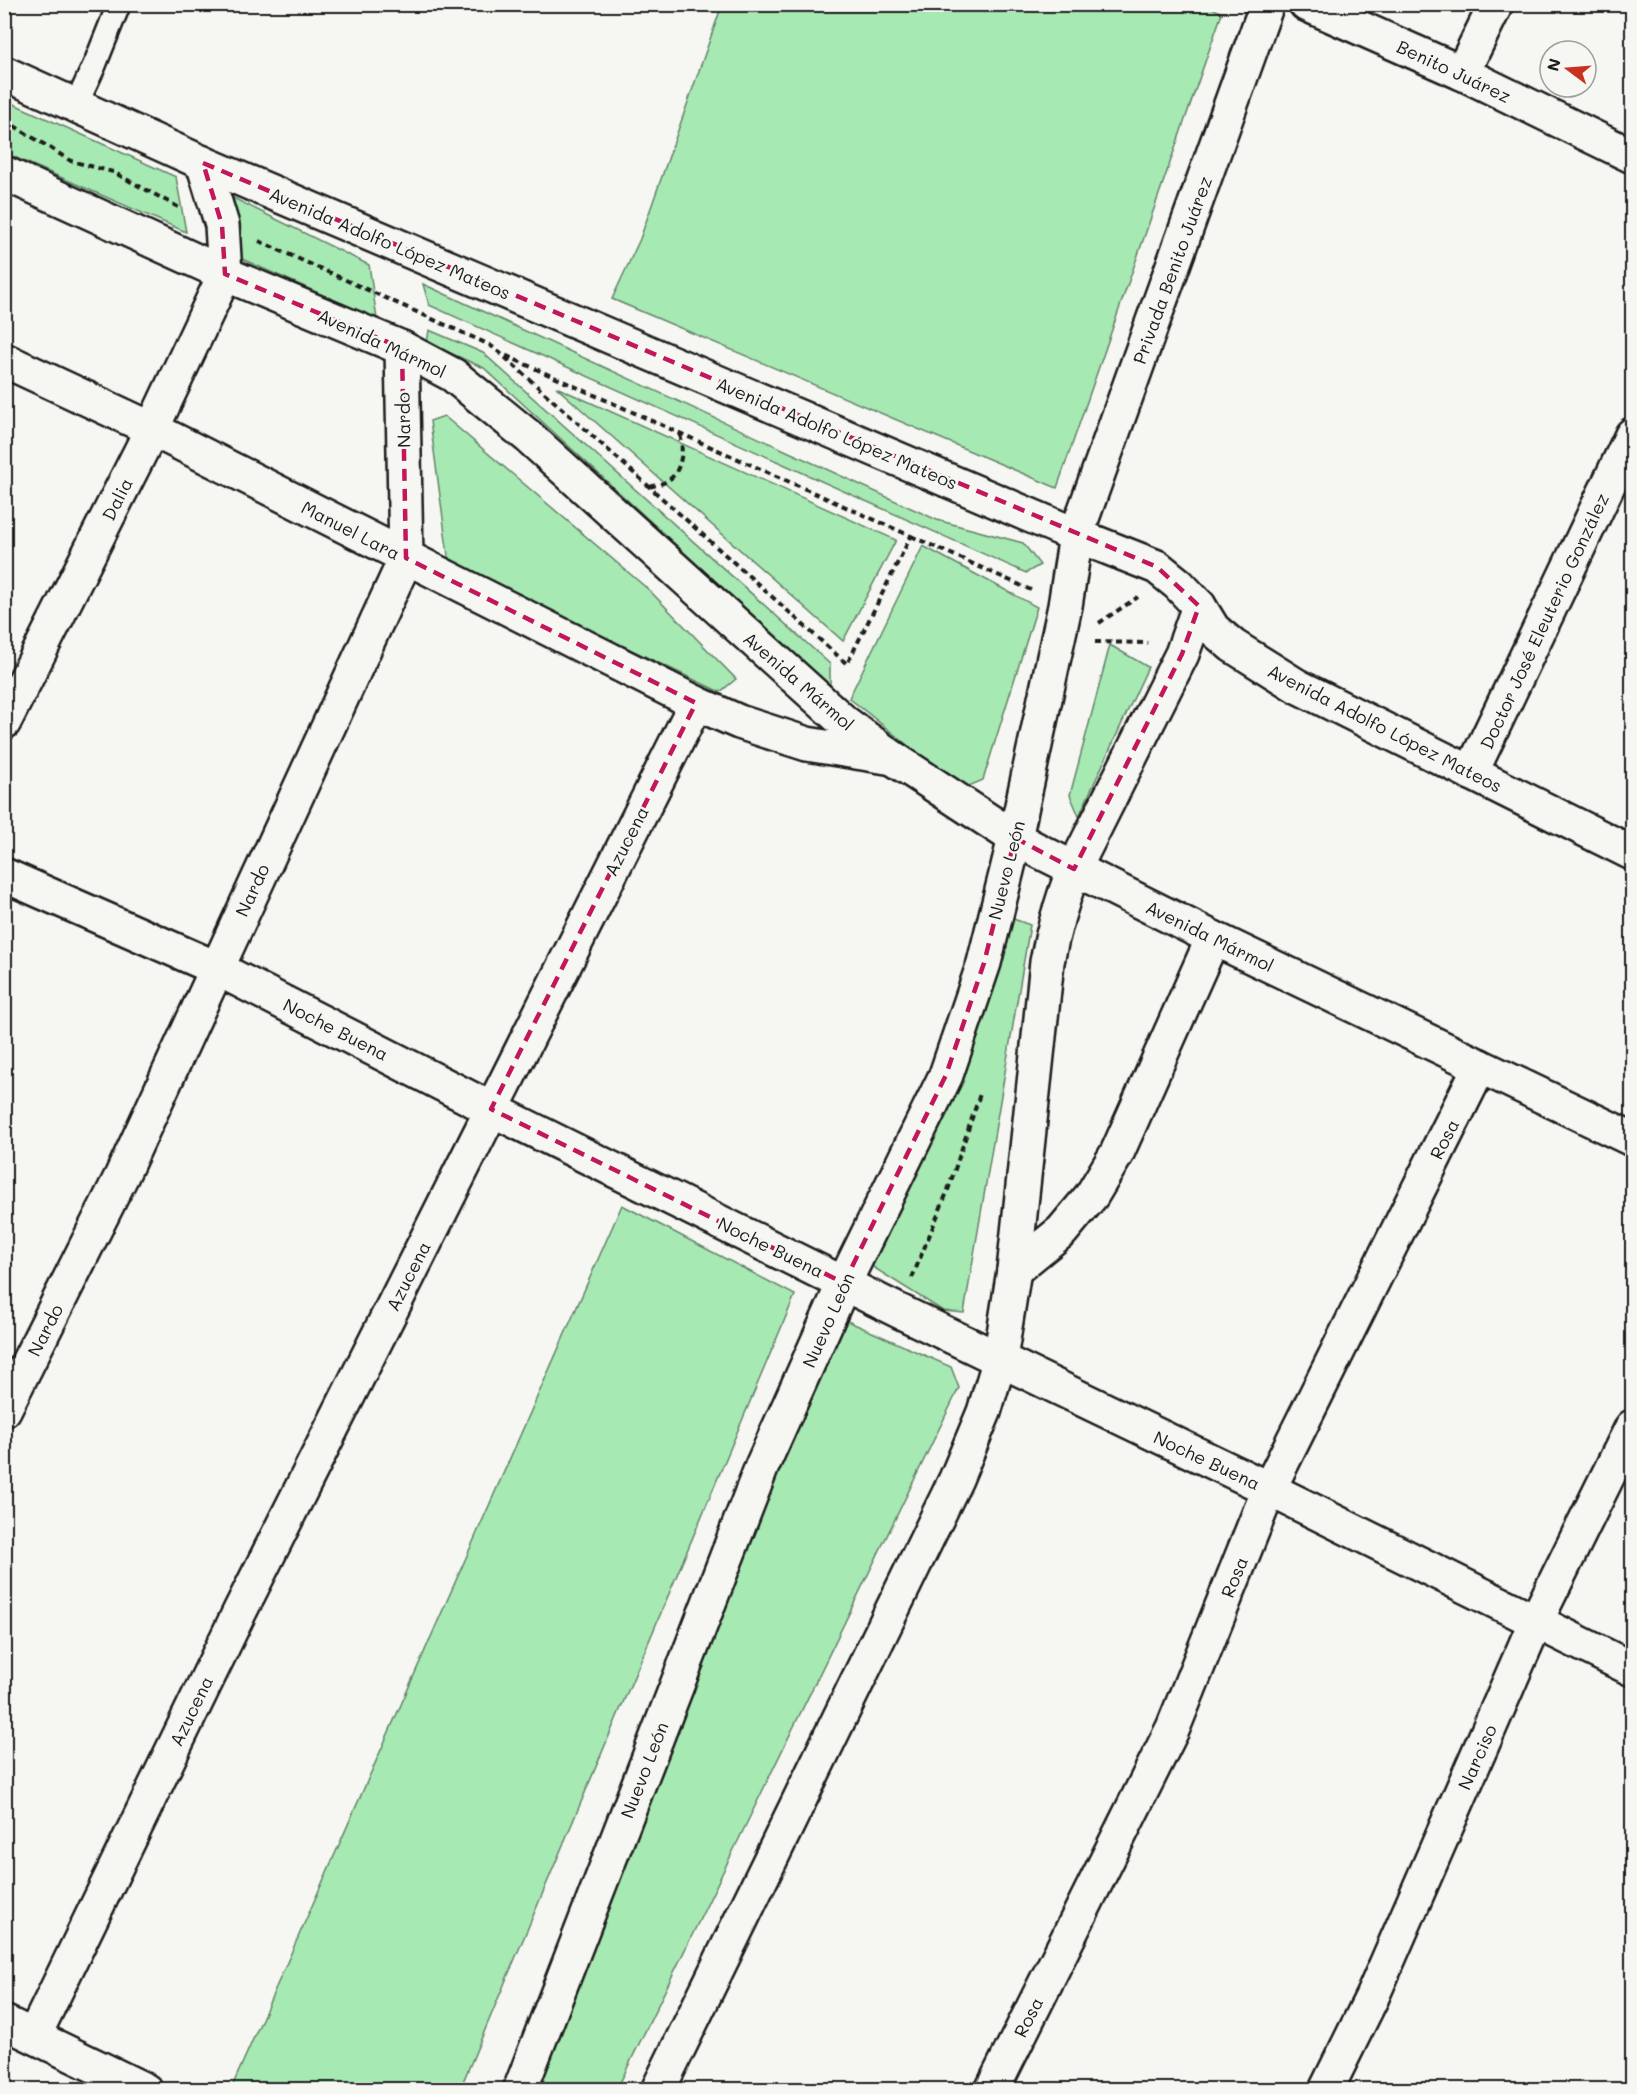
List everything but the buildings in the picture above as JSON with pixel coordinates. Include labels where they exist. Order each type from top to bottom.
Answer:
[{"type":"street","name":"Privada Benito Juárez","points":[[1076,535],[1267,4]]},
{"type":"street","name":"Benito Juárez","points":[[1306,4],[1462,73],[1632,156]]},
{"type":"street","points":[[1462,73],[1496,4]]},
{"type":"street","name":"Avenida Adolfo López Mateos","points":[[4,73],[203,163],[1076,535],[1157,567],[1189,595],[1213,629],[1233,646],[1297,686],[1632,853]]},
{"type":"street","points":[[203,163],[222,225],[225,274]]},
{"type":"street","name":"Avenida Mármol","points":[[4,173],[225,274],[402,348],[453,375],[537,445],[844,722],[893,758],[1015,838],[1213,938],[1632,1139]]},
{"type":"street","name":"Dalia","points":[[4,722],[152,429],[225,274]]},
{"type":"street","name":"Nardo","points":[[4,1410],[122,1175],[406,558],[402,348]]},
{"type":"street","name":"Manuel Lara","points":[[4,360],[152,429],[696,703]]},
{"type":"street","name":"Doctor José Eleuterio González","points":[[1471,773],[1632,435]]},
{"type":"street","name":"Nuevo León","points":[[520,2090],[762,1466],[844,1283],[946,1075],[984,963],[1015,838],[1065,606],[1076,535]]},
{"type":"street","points":[[658,2090],[956,1479],[984,1412],[1000,1359],[1014,1270],[1047,962],[1058,912],[1074,869],[1182,654],[1189,595]]},
{"type":"street","points":[[696,703],[740,723],[807,744],[893,758]]},
{"type":"street","name":"Azucena","points":[[34,2036],[245,1600],[696,703]]},
{"type":"street","name":"Noche Buena","points":[[4,875],[216,968],[491,1109],[1632,1669]]},
{"type":"street","points":[[1014,1270],[1062,1231],[1092,1195],[1117,1153],[1213,938]]},
{"type":"street","name":"Rosa","points":[[992,2090],[1173,1728],[1269,1489],[1480,1066]]},
{"type":"street","name":"Narciso","points":[[1326,2090],[1372,1997],[1536,1621],[1632,1427]]},
{"type":"street","points":[[4,2022],[146,2090]]},
{"type":"lane","points":[[76,105],[119,4]]},
{"type":"path","points":[[4,122],[71,161],[113,172],[187,212],[222,225],[423,313],[490,345],[846,664],[911,536]]},
{"type":"path","points":[[500,353],[1040,593]]},
{"type":"path","points":[[649,487],[666,482],[675,472],[682,459],[681,434]]},
{"type":"path","points":[[1095,627],[1137,598],[1189,595]]},
{"type":"path","points":[[1091,642],[1163,643],[1182,654]]},
{"type":"highlighted area","points":[[203,163],[1157,567],[1199,606],[1182,654],[1074,869],[1015,838],[984,963],[946,1075],[844,1283],[491,1109],[696,703],[406,558],[402,348],[225,274],[222,225]]},
{"type":"green space","points":[[1205,4],[1222,13],[1057,488],[612,299],[640,239],[722,5]]},
{"type":"green space","points":[[5,100],[176,177],[186,232],[5,153]]},
{"type":"green space","points":[[221,192],[369,265],[377,319],[233,255]]},
{"type":"green space","points":[[423,284],[937,520],[1023,543],[1040,565],[1026,573],[429,305]]},
{"type":"green space","points":[[429,330],[483,353],[830,664],[830,687],[484,368],[427,343]]},
{"type":"green space","points":[[556,387],[896,540],[843,641]]},
{"type":"green space","points":[[444,416],[649,590],[736,679],[720,692],[449,563],[430,421]]},
{"type":"green space","points":[[923,546],[1037,607],[983,780],[962,789],[849,698]]},
{"type":"green space","points":[[1110,645],[1148,667],[1079,816],[1070,795]]},
{"type":"green space","points":[[1008,917],[1030,925],[964,1313],[943,1311],[868,1264],[943,1122],[985,1006]]},
{"type":"green space","points":[[622,1205],[795,1295],[460,2089],[231,2089]]},
{"type":"green space","points":[[836,1316],[951,1367],[959,1388],[617,2089],[524,2090]]}]
